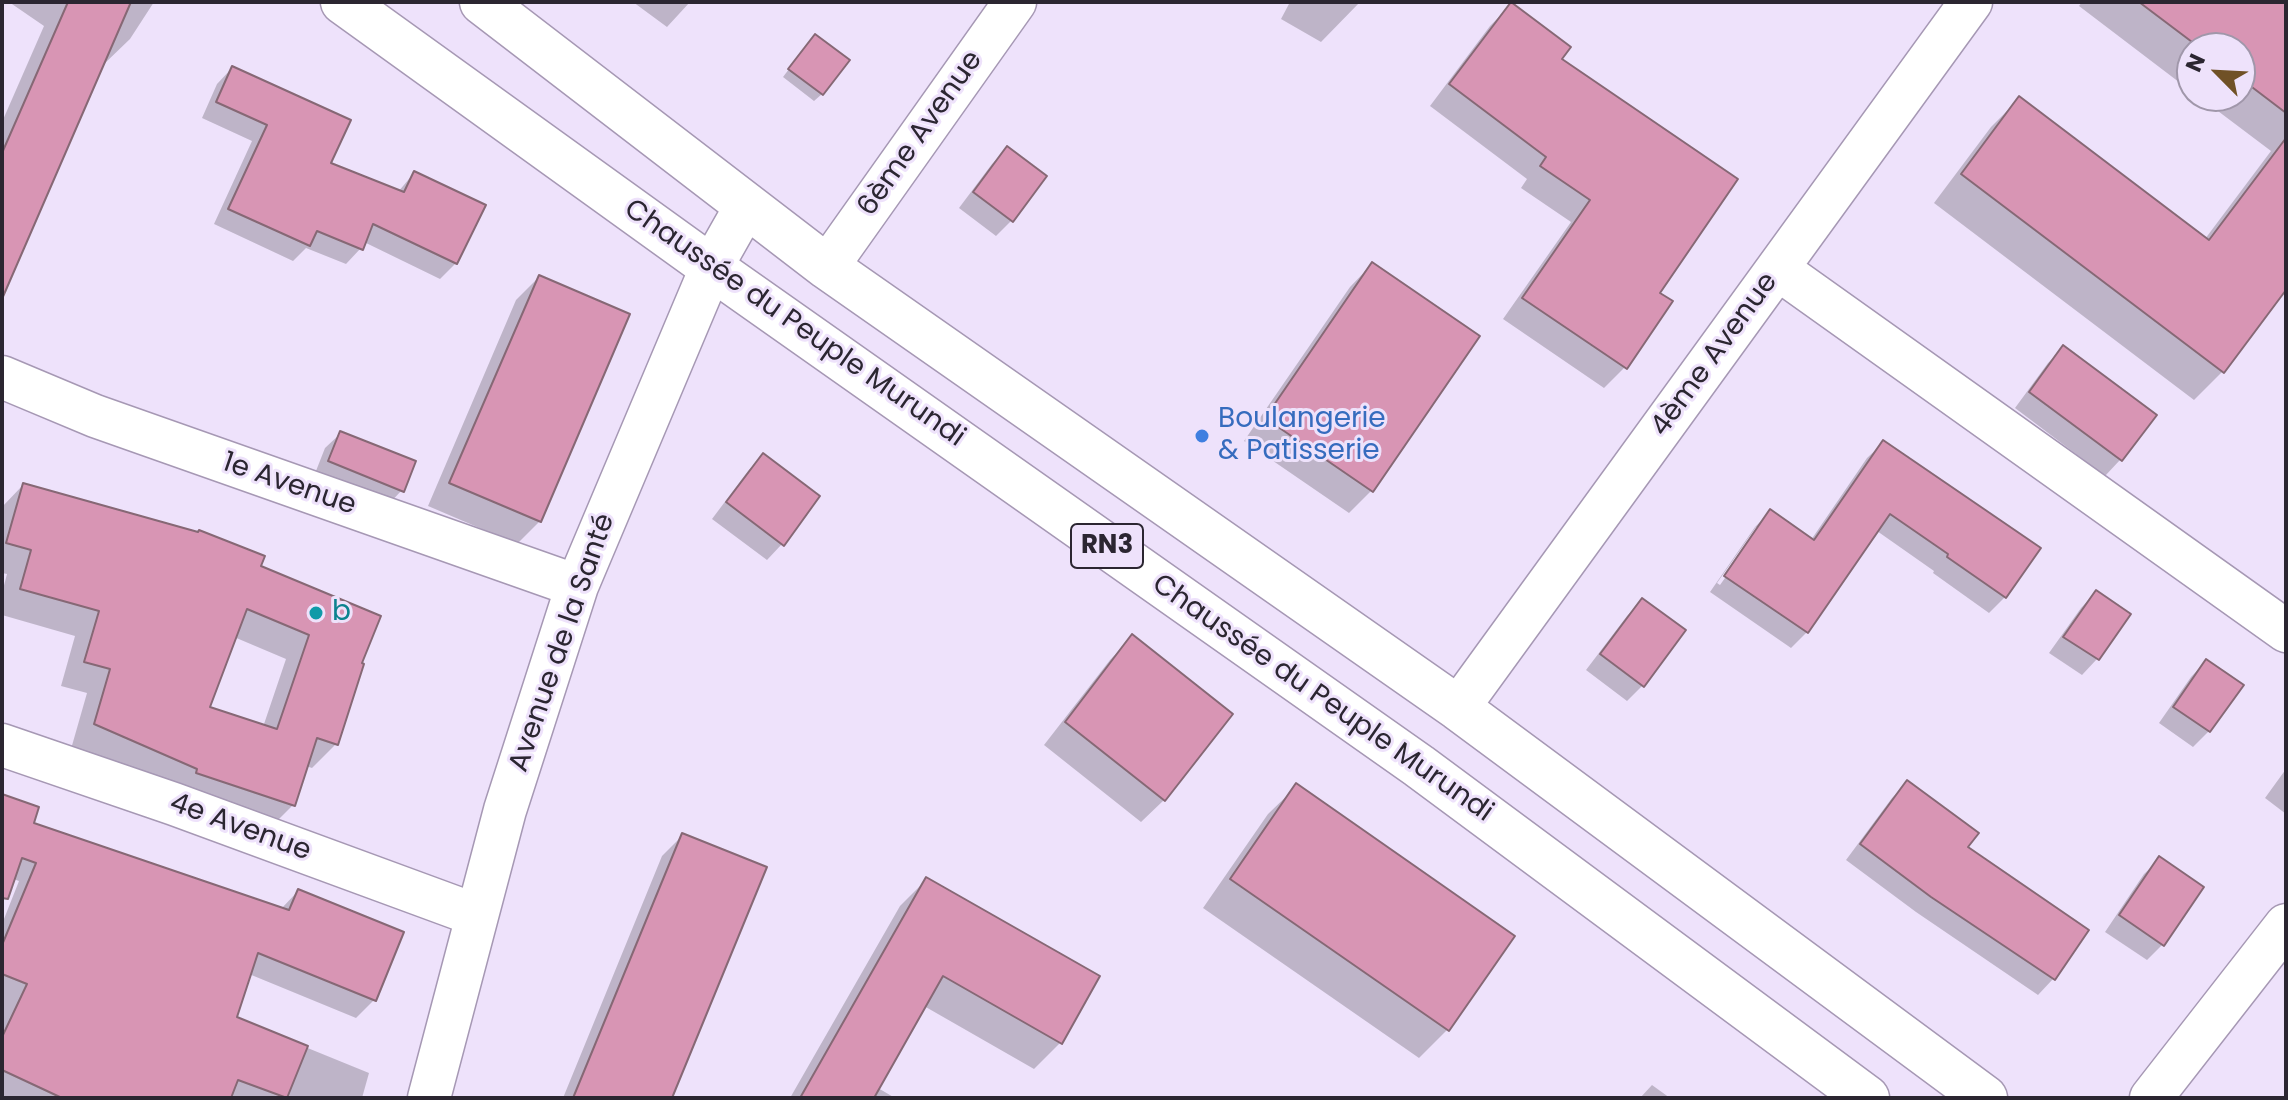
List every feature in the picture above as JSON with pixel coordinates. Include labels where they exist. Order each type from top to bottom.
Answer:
[{"type":"highway","name":"Chaussée du Peuple Murundi","points":[[343,2],[1419,766],[1867,1098]]},
{"type":"highway","name":"RN3","points":[[507,9],[746,206],[827,267],[1458,708],[1985,1098]]},
{"type":"street","name":"6ème Avenue","points":[[827,267],[1015,2]]},
{"type":"street","name":"4ème Avenue","points":[[1458,708],[1971,2]]},
{"type":"street","name":"Avenue de la Santé","points":[[429,1098],[505,810],[577,586],[712,266],[746,206]]},
{"type":"street","points":[[1778,269],[2286,631]]},
{"type":"street","name":"1e Avenue","points":[[2,377],[95,416],[577,586]]},
{"type":"street","name":"4e Avenue","points":[[2,745],[174,804],[476,915]]},
{"type":"street","points":[[2151,1098],[2286,925]]},
{"type":"building","points":[[68,2],[131,2],[2,299],[2,153]]},
{"type":"building","points":[[1511,2],[1571,47],[1562,59],[1738,179],[1660,293],[1673,301],[1627,369],[1522,298],[1590,200],[1540,166],[1546,157],[1449,84]]},
{"type":"building","points":[[2139,2],[2286,2],[2286,113],[2256,90],[2256,32],[2179,32]]},
{"type":"building","points":[[815,34],[850,60],[823,95],[788,69]]},
{"type":"building","points":[[232,66],[351,120],[331,163],[404,192],[414,171],[486,205],[457,264],[373,224],[363,250],[317,231],[310,246],[228,209],[267,125],[216,102]]},
{"type":"building","points":[[2019,96],[2209,240],[2286,138],[2286,290],[2224,373],[1961,174]]},
{"type":"building","points":[[1007,146],[1047,176],[1013,222],[973,192]]},
{"type":"building","points":[[1372,262],[1480,336],[1373,492],[1265,418]]},
{"type":"building","points":[[539,275],[630,314],[541,522],[449,483]]},
{"type":"building","points":[[2063,345],[2157,415],[2122,461],[2029,392]]},
{"type":"building","points":[[340,431],[416,461],[404,492],[328,461]]},
{"type":"building","points":[[1883,440],[2041,548],[2006,598],[1890,514],[1808,633],[1724,576],[1770,509],[1814,540]]},
{"type":"building","points":[[763,453],[820,496],[784,546],[726,502]]},
{"type":"building","points":[[23,483],[199,530],[265,556],[261,566],[381,616],[362,663],[338,745],[317,738],[295,806],[196,773],[197,769],[94,724],[110,669],[84,662],[99,611],[20,589],[31,550],[6,543]],"holes":[[[247,609],[309,635],[277,729],[210,707]]]},
{"type":"building","points":[[2096,590],[2131,614],[2099,660],[2063,637]]},
{"type":"building","points":[[1642,598],[1686,630],[1644,687],[1600,654]]},
{"type":"building","points":[[1132,634],[1233,714],[1165,801],[1065,722]]},
{"type":"building","points":[[2206,659],[2244,685],[2210,732],[2173,707]]},
{"type":"building","points":[[1907,780],[1979,833],[1968,847],[2089,930],[2055,980],[1931,897],[1860,844]]},
{"type":"building","points":[[1296,783],[1515,936],[1449,1031],[1230,879]]},
{"type":"building","points":[[2,794],[39,807],[34,823],[289,910],[298,889],[404,932],[376,1001],[258,953],[237,1017],[308,1046],[287,1098],[238,1080],[231,1098],[62,1098],[2,1070],[2,1037],[27,984],[2,974],[2,945],[36,863],[22,858],[8,899],[2,898]]},
{"type":"building","points":[[682,833],[767,867],[672,1098],[573,1098]]},
{"type":"building","points":[[2159,856],[2204,887],[2164,946],[2119,915]]},
{"type":"building","points":[[926,877],[1100,976],[1062,1044],[943,976],[874,1098],[800,1098]]},
{"type":"place","name":"Boulangerie & Patisserie","points":[[1202,436]]},
{"type":"place","name":"b","points":[[316,613]]}]
